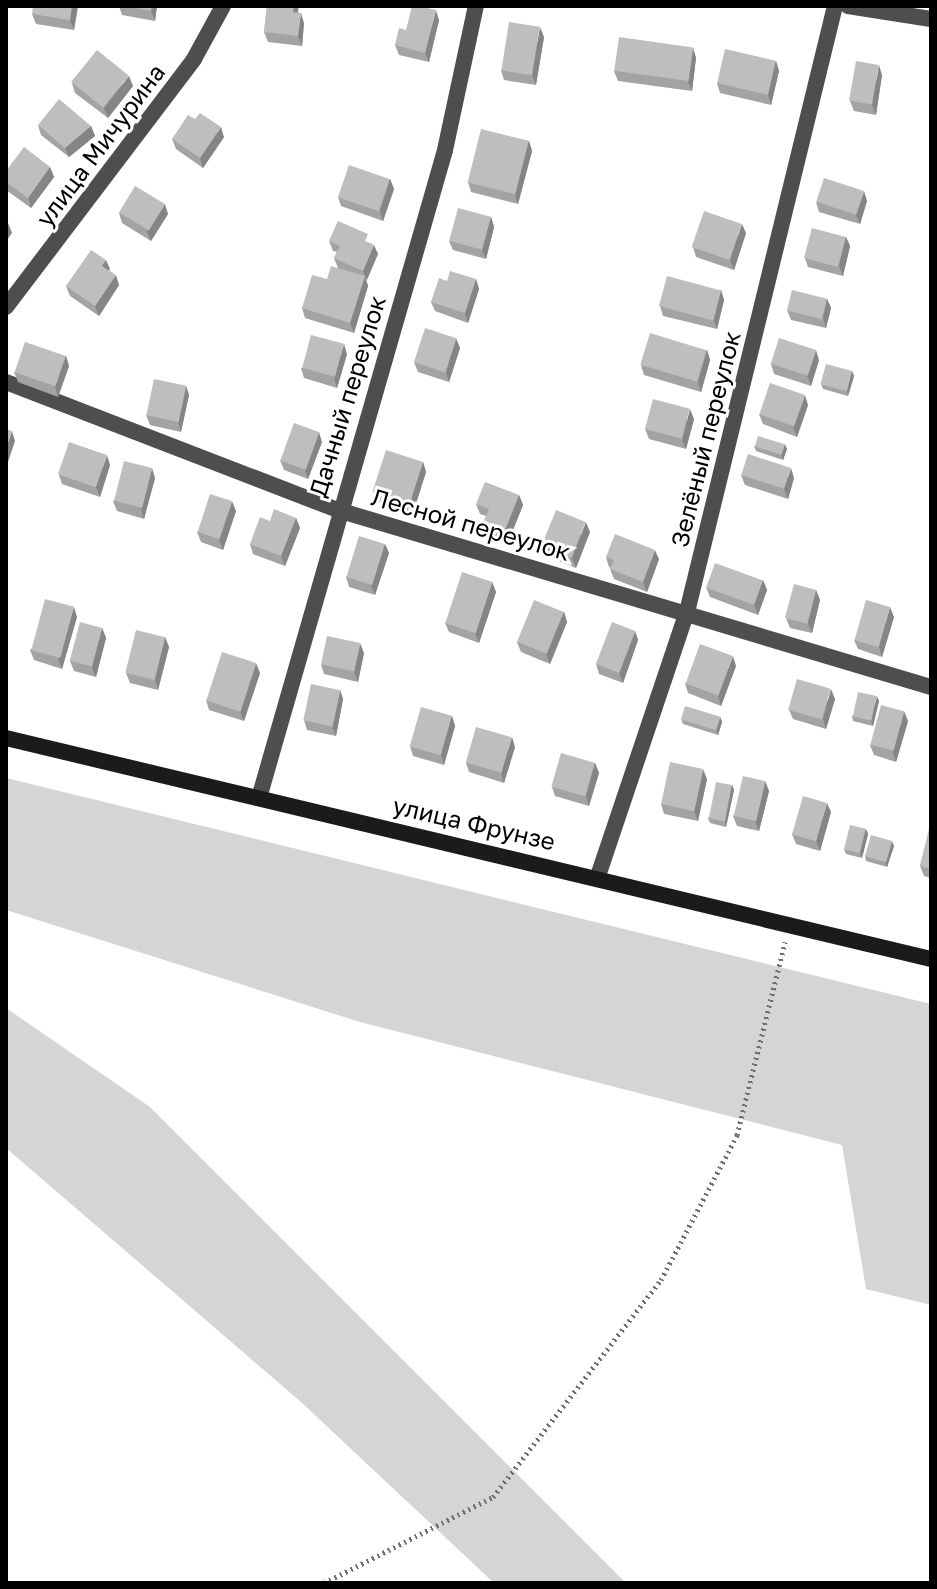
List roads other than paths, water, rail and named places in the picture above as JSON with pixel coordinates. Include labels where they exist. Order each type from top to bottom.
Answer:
[{"type":"street","name":"улица Мичурина","points":[[6,307],[194,59],[223,6]]},
{"type":"street","name":"Дачный переулок","points":[[259,798],[338,510],[445,150],[476,6]]},
{"type":"street","name":"Зелёный переулок","points":[[598,876],[687,612],[835,6]]},
{"type":"street","points":[[848,6],[931,19]]},
{"type":"street","name":"Лесной переулок","points":[[6,382],[338,510],[931,687]]},
{"type":"street","name":"улица Фрунзе","points":[[6,738],[598,876],[931,959]]}]
